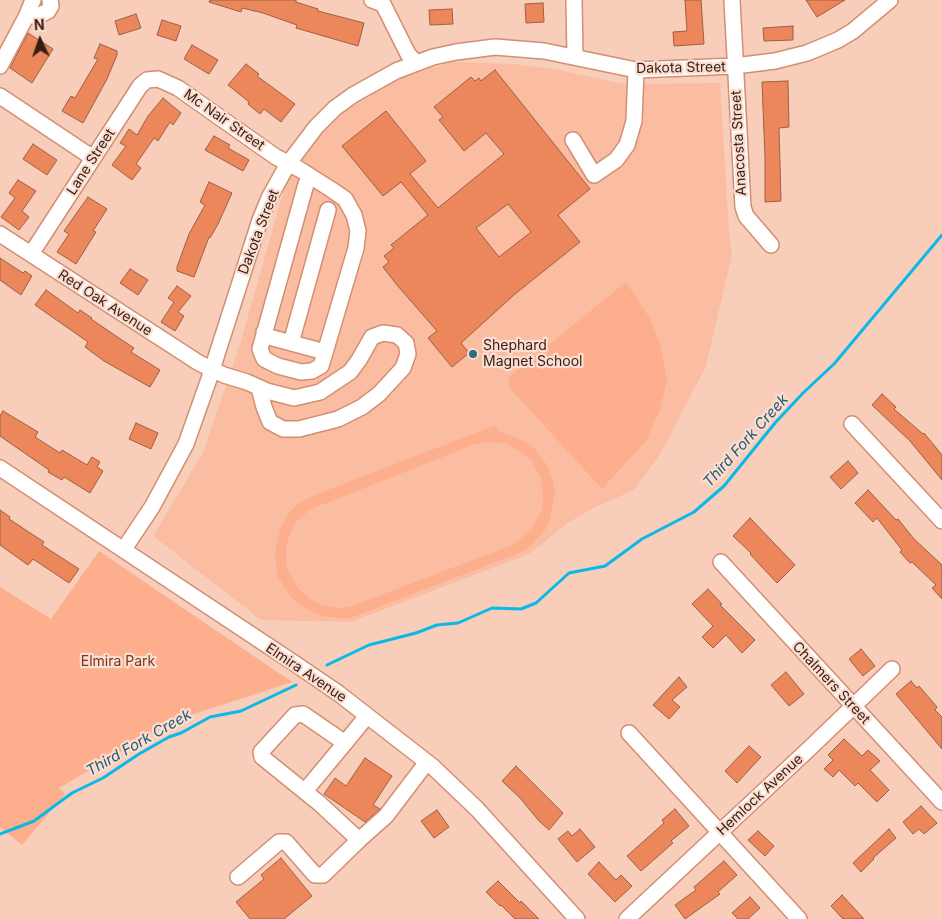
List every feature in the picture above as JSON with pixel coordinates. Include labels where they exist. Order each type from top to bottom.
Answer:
[{"type":"street","points":[[0,66],[33,0]]},
{"type":"street","points":[[26,17],[48,11],[51,6],[50,0]]},
{"type":"street","points":[[574,0],[575,57]]},
{"type":"street","name":"Anacosta Street","points":[[732,0],[743,207],[746,216],[771,245]]},
{"type":"street","name":"Dakota Street","points":[[124,549],[152,507],[186,444],[260,220],[270,198],[288,164],[316,127],[335,108],[377,80],[416,64],[456,52],[495,47],[544,51],[636,70],[735,66],[775,61],[822,47],[838,40],[853,31],[890,0]]},
{"type":"street","points":[[380,1],[408,54],[416,64]]},
{"type":"street","points":[[573,140],[594,175],[616,160],[627,146],[634,121],[636,70]]},
{"type":"street","name":"Mc Nair Street","points":[[158,79],[178,88],[276,157],[345,199],[354,215],[358,231],[356,248],[326,352]]},
{"type":"street","name":"Lane Street","points":[[31,254],[140,86],[147,80],[158,79]]},
{"type":"street","points":[[0,96],[93,158]]},
{"type":"street","points":[[264,332],[269,337],[326,352],[321,366],[312,371],[302,372],[278,366],[264,359],[260,349],[264,332],[306,184],[311,177]]},
{"type":"street","points":[[291,343],[328,210]]},
{"type":"street","name":"Red Oak Avenue","points":[[0,234],[175,349],[212,370],[259,388],[294,398],[320,392],[350,372],[372,337],[383,333],[397,335],[406,343],[408,354],[403,368],[379,394],[338,419],[299,429],[283,429],[270,422],[259,388]]},
{"type":"street","points":[[852,424],[942,521]]},
{"type":"street","name":"Elmira Avenue","points":[[0,468],[294,663],[427,762],[477,809],[577,919]]},
{"type":"street","name":"Chalmers Street","points":[[721,562],[942,802]]},
{"type":"street","name":"Hemlock Avenue","points":[[627,919],[892,669]]},
{"type":"street","points":[[345,744],[303,714],[294,715],[261,752],[262,757],[305,791],[359,840]]},
{"type":"street","points":[[305,791],[367,716]]},
{"type":"street","points":[[629,733],[799,919]]},
{"type":"street","points":[[238,877],[280,842],[286,842],[315,875],[323,876],[386,816],[427,762]]},
{"type":"shaded area","name":"Shephard Magnet School","points":[[450,62],[514,64],[554,69],[625,84],[720,83],[732,255],[706,366],[661,453],[634,490],[593,508],[568,523],[529,554],[351,622],[261,620],[153,536],[203,453],[241,341],[286,182],[317,136],[355,102],[398,79]]},
{"type":"green space","points":[[626,282],[651,320],[661,347],[667,381],[660,410],[646,441],[602,489],[508,386],[509,377]]},
{"type":"green space","points":[[496,425],[499,432],[526,442],[535,449],[547,465],[555,493],[550,519],[545,530],[532,545],[522,552],[348,619],[326,617],[298,604],[290,596],[278,577],[275,553],[280,529],[291,510],[301,502],[317,494]],"holes":[[[489,442],[507,444],[520,451],[532,461],[541,479],[543,497],[542,510],[532,528],[512,545],[352,606],[337,608],[321,605],[309,598],[298,588],[288,571],[286,547],[296,522],[309,510],[473,445]]]},
{"type":"green space","name":"Elmira Park","points":[[99,551],[292,682],[176,720],[59,788],[65,794],[22,845],[0,827],[0,587],[51,619]]},
{"type":"building","points":[[210,0],[296,0],[296,2],[318,9],[318,11],[364,23],[358,46],[296,28],[297,25],[263,13],[242,8],[241,12],[209,2]]},
{"type":"building","points":[[685,0],[701,0],[704,44],[674,46],[673,32],[687,31]]},
{"type":"building","points":[[806,0],[845,0],[817,17]]},
{"type":"building","points":[[543,3],[544,22],[526,23],[525,4]]},
{"type":"building","points":[[452,9],[453,24],[430,25],[429,10]]},
{"type":"building","points":[[136,14],[141,28],[119,35],[115,21]]},
{"type":"building","points":[[162,20],[181,26],[176,41],[157,35]]},
{"type":"building","points":[[793,26],[793,40],[764,41],[763,28]]},
{"type":"building","points":[[28,33],[53,49],[32,83],[10,68]]},
{"type":"building","points":[[100,44],[117,51],[117,55],[107,79],[83,123],[62,111],[71,96],[75,98],[98,59],[94,58]]},
{"type":"building","points":[[192,45],[218,60],[209,74],[184,59]]},
{"type":"building","points":[[246,64],[259,74],[257,76],[295,104],[281,122],[264,109],[260,114],[248,104],[249,102],[228,85]]},
{"type":"building","points":[[495,70],[590,189],[558,215],[580,242],[515,294],[461,343],[469,353],[452,367],[428,338],[437,331],[383,267],[389,262],[384,256],[394,248],[391,245],[428,215],[401,182],[383,196],[342,146],[386,111],[426,161],[410,174],[438,208],[504,154],[486,133],[464,151],[439,120],[443,117],[434,107],[471,77],[475,81],[479,78],[481,81]],"holes":[[[508,204],[531,232],[499,257],[476,228]]]},
{"type":"building","points":[[788,81],[789,127],[779,128],[781,201],[765,202],[762,82]]},
{"type":"building","points":[[163,98],[181,113],[173,125],[170,122],[158,141],[154,138],[136,164],[141,168],[132,180],[112,165],[126,146],[120,143],[129,129],[137,135],[148,116]]},
{"type":"building","points":[[214,136],[230,145],[228,148],[249,160],[243,171],[205,150]]},
{"type":"building","points":[[33,144],[57,160],[47,175],[23,159]]},
{"type":"building","points":[[18,180],[36,191],[22,211],[29,217],[19,230],[1,217],[15,198],[9,193]]},
{"type":"building","points":[[209,182],[232,193],[218,224],[209,237],[194,277],[177,271],[177,267],[189,234],[205,205],[200,202]]},
{"type":"building","points":[[88,197],[107,209],[93,231],[96,232],[76,264],[57,252],[69,234],[64,231]]},
{"type":"building","points":[[0,258],[23,273],[25,271],[32,276],[21,295],[0,280]]},
{"type":"building","points":[[130,269],[148,280],[138,295],[120,283]]},
{"type":"building","points":[[177,286],[191,296],[178,312],[184,316],[175,331],[161,322],[174,302],[168,298]]},
{"type":"building","points":[[46,290],[78,313],[80,310],[92,318],[134,348],[131,352],[160,370],[150,387],[104,361],[85,347],[88,342],[35,305]]},
{"type":"building","points":[[882,394],[896,407],[894,409],[924,433],[942,455],[942,480],[910,441],[872,405]]},
{"type":"building","points":[[3,411],[38,432],[35,437],[60,453],[62,450],[87,465],[92,457],[100,462],[97,467],[103,471],[90,493],[64,477],[62,480],[48,472],[49,470],[0,436],[0,416]]},
{"type":"building","points":[[136,423],[158,433],[151,449],[129,439]]},
{"type":"building","points":[[848,461],[858,473],[841,489],[830,477]]},
{"type":"building","points":[[868,490],[896,520],[898,519],[914,539],[942,565],[942,599],[932,588],[936,585],[900,552],[902,550],[877,518],[873,522],[855,503]]},
{"type":"building","points":[[0,510],[10,517],[9,519],[44,542],[42,545],[79,569],[69,583],[33,559],[28,565],[0,545]]},
{"type":"building","points":[[750,518],[795,565],[777,583],[751,553],[733,536]]},
{"type":"building","points":[[708,589],[722,604],[720,605],[755,640],[742,653],[726,635],[713,648],[702,637],[713,626],[692,604]]},
{"type":"building","points":[[861,649],[875,666],[863,676],[849,659]]},
{"type":"building","points":[[786,672],[804,694],[789,706],[771,685]]},
{"type":"building","points":[[679,677],[687,687],[672,700],[680,707],[669,719],[653,705]]},
{"type":"building","points":[[911,681],[917,688],[919,686],[937,707],[935,710],[942,717],[942,749],[896,694]]},
{"type":"building","points":[[844,739],[862,756],[868,750],[880,761],[870,770],[889,790],[877,802],[858,783],[855,786],[839,770],[833,777],[824,769],[833,760],[828,755]]},
{"type":"building","points":[[749,746],[761,757],[737,783],[725,771]]},
{"type":"building","points":[[365,758],[392,776],[373,805],[380,809],[365,822],[324,794],[335,778],[346,786]]},
{"type":"building","points":[[516,766],[563,813],[549,830],[502,781]]},
{"type":"building","points":[[921,806],[937,823],[924,834],[919,829],[913,834],[903,822]]},
{"type":"building","points":[[675,809],[689,826],[641,871],[627,856],[664,823],[662,820]]},
{"type":"building","points":[[437,810],[449,827],[434,838],[421,821]]},
{"type":"building","points":[[580,829],[595,847],[577,862],[558,839],[568,831],[572,836]]},
{"type":"building","points":[[889,829],[896,838],[873,858],[861,872],[853,863]]},
{"type":"building","points":[[758,831],[774,846],[765,856],[748,840]]},
{"type":"building","points":[[281,858],[312,896],[284,919],[250,919],[236,902],[264,879],[261,875]]},
{"type":"building","points":[[724,861],[737,875],[718,892],[720,894],[685,919],[675,905],[696,890],[694,887]]},
{"type":"building","points":[[599,862],[616,880],[621,875],[632,886],[615,902],[588,874]]},
{"type":"building","points":[[498,881],[539,919],[515,919],[500,906],[486,892]]},
{"type":"building","points":[[842,895],[864,919],[843,919],[831,906]]},
{"type":"building","points":[[750,897],[760,908],[748,919],[738,919],[732,913]]},
{"type":"waterway","name":"Third Fork Creek","points":[[327,665],[369,645],[416,633],[437,625],[458,623],[492,608],[521,609],[536,603],[569,573],[605,566],[642,539],[694,512],[724,486],[775,423],[834,364],[942,235]]},
{"type":"waterway","name":"Third Fork Creek","points":[[0,834],[34,821],[72,793],[103,778],[169,737],[181,733],[210,717],[241,711],[296,685]]},
{"type":"place","name":"Shephard Magnet School","points":[[473,354]]}]
